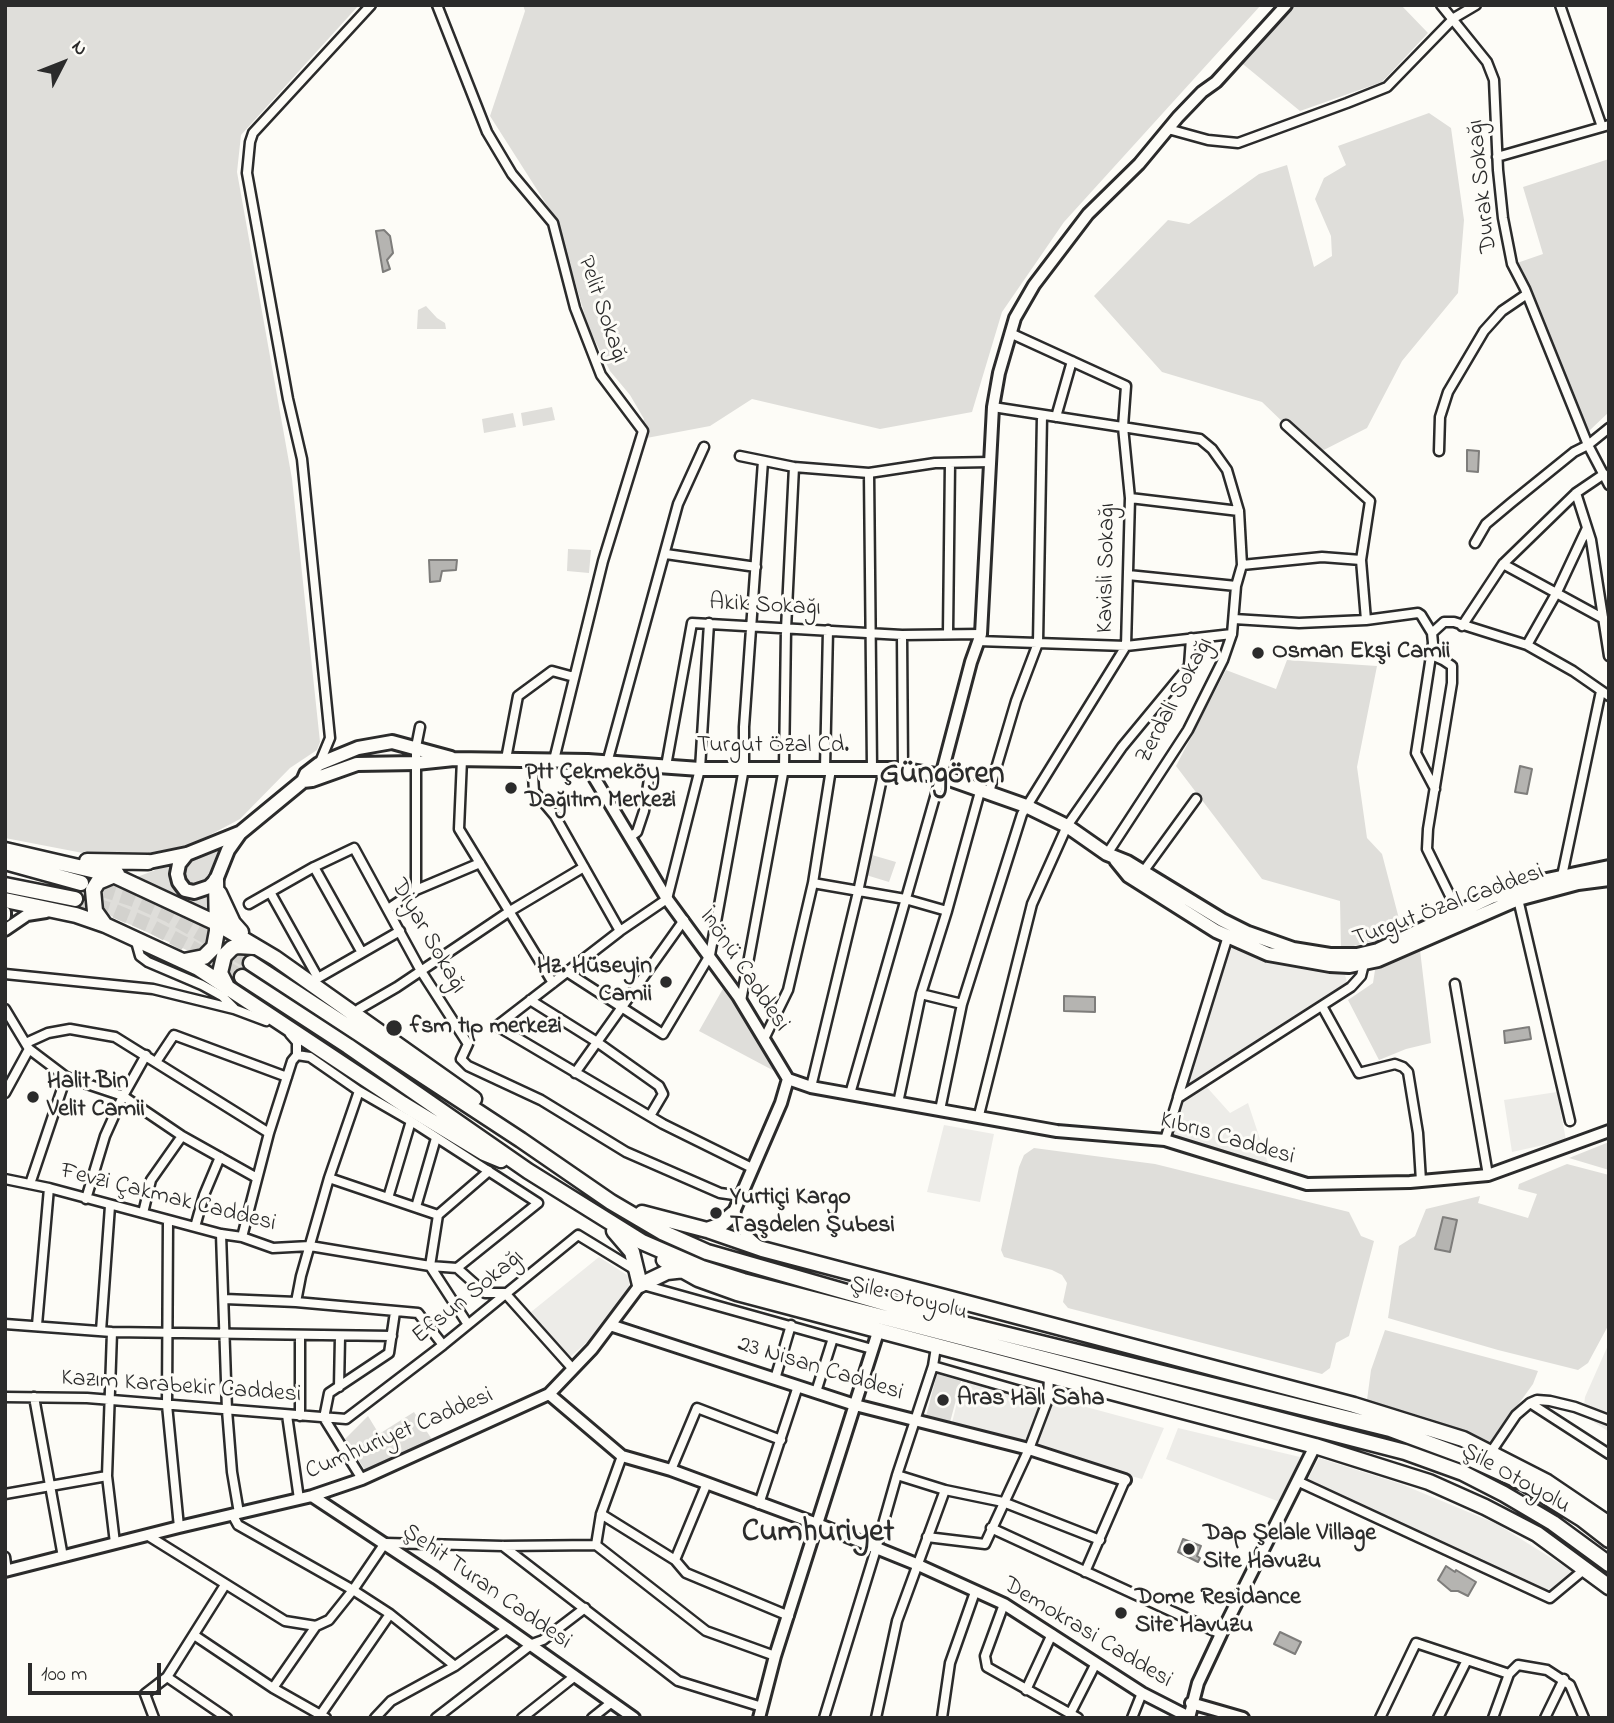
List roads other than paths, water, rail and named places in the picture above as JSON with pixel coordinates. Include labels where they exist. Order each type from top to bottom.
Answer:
[{"type":"highway","points":[[5,850],[113,875],[250,941],[445,1077],[503,1120],[543,1155]]},
{"type":"highway","points":[[40,858],[148,862]]},
{"type":"highway","points":[[5,862],[81,883]]},
{"type":"highway","points":[[105,925],[95,911],[93,890],[98,882],[148,862]]},
{"type":"highway","points":[[184,961],[197,960],[210,953],[217,938],[216,880]]},
{"type":"highway","points":[[216,880],[233,923],[250,941]]},
{"type":"highway","points":[[5,885],[75,899]]},
{"type":"highway","points":[[5,900],[76,915],[105,925],[184,961],[403,1104],[484,1153],[528,1171]]},
{"type":"highway","points":[[229,990],[220,973],[220,963],[227,952],[242,945],[266,951]]},
{"type":"highway","name":"Şile Otoyolu","points":[[251,964],[611,1202],[662,1232],[707,1252],[923,1314],[1390,1429],[1471,1459],[1524,1483],[1582,1518],[1609,1540]]},
{"type":"highway","name":"Şile Otoyolu","points":[[242,977],[348,1046],[528,1171],[642,1242],[702,1268],[850,1310],[1405,1452],[1463,1473],[1553,1523],[1609,1564]]},
{"type":"highway","points":[[611,1202],[762,1249],[1354,1405],[1462,1439],[1547,1482],[1609,1524]]},
{"type":"highway","points":[[707,1230],[719,1226],[733,1214]]},
{"type":"highway","points":[[598,1215],[632,1252],[639,1278],[702,1268]]},
{"type":"highway","points":[[642,1242],[681,1270],[737,1293],[1315,1446],[1429,1482],[1537,1534],[1609,1587]]},
{"type":"highway","points":[[1553,1523],[1609,1573]]},
{"type":"main road","name":"Turgut Özal Cd.","points":[[240,833],[319,764],[347,752],[384,742],[416,747],[458,759]]},
{"type":"main road","name":"Turgut Özal Cd.","points":[[303,780],[312,780],[357,764],[458,759],[588,761],[700,769],[903,770],[941,776],[1026,806],[1067,826],[1110,855]]},
{"type":"main road","points":[[148,862],[187,854],[240,833]]},
{"type":"main road","points":[[187,854],[179,864],[179,882],[185,890],[203,890],[216,880],[228,850],[240,833]]},
{"type":"main road","name":"Turgut Özal Caddesi","points":[[1110,855],[1222,920],[1272,942],[1312,953],[1364,959]]},
{"type":"main road","name":"Turgut Özal Caddesi","points":[[1110,855],[1129,876],[1190,916],[1228,936],[1268,954],[1311,963],[1349,966],[1364,959],[1395,954],[1516,888],[1609,867]]},
{"type":"main road","name":"Turgut Özal Caddesi","points":[[1460,917],[1578,883],[1609,879]]},
{"type":"street","points":[[319,764],[330,738],[302,459],[288,399],[247,173],[253,133],[371,5]]},
{"type":"street","name":"Pelit Sokağı","points":[[437,5],[487,132],[512,174],[553,223],[575,308],[601,375],[643,431],[603,561],[554,760]]},
{"type":"street","points":[[850,1094],[979,637],[993,407],[1015,318],[1034,285],[1088,214],[1139,164],[1202,92],[1216,82],[1286,5]]},
{"type":"street","name":"Durak Sokağı","points":[[1441,5],[1488,62],[1494,80],[1503,218],[1513,264],[1588,445],[1609,485]]},
{"type":"street","points":[[1168,129],[1208,141],[1238,143],[1387,87],[1454,18],[1476,5]]},
{"type":"street","points":[[1497,157],[1606,126],[1560,5]]},
{"type":"street","points":[[1439,450],[1440,417],[1448,392],[1484,331],[1502,311],[1527,294]]},
{"type":"street","points":[[1010,333],[1072,361],[1056,417]]},
{"type":"street","name":"Kavisli Sokağı","points":[[940,1110],[962,1004],[1026,806],[1126,646],[1130,498],[1123,427],[1126,386],[1072,361]]},
{"type":"street","name":"Zerdali Sokağı","points":[[993,407],[1200,439],[1212,449],[1227,470],[1239,511],[1242,565],[1236,586],[1232,634],[1223,660],[1188,730],[1110,855]]},
{"type":"street","points":[[898,1102],[920,994],[985,790],[1038,643],[1042,416]]},
{"type":"street","points":[[1286,425],[1370,501],[1361,559],[1366,620]]},
{"type":"street","points":[[1475,543],[1486,524],[1574,452],[1588,445],[1609,428]]},
{"type":"street","points":[[607,763],[678,504],[704,447]]},
{"type":"street","points":[[740,456],[794,467],[869,473],[950,463],[991,462]]},
{"type":"street","points":[[567,972],[663,1034],[710,955],[744,768],[750,627],[763,461]]},
{"type":"street","points":[[948,634],[950,463]]},
{"type":"street","points":[[741,1001],[784,768],[786,629],[794,467]]},
{"type":"street","points":[[811,1087],[858,892],[878,769],[871,633],[869,473]]},
{"type":"street","points":[[1462,626],[1503,564],[1576,493],[1604,474]]},
{"type":"street","points":[[1576,493],[1600,586],[1609,656]]},
{"type":"street","points":[[1130,498],[1239,511]]},
{"type":"street","points":[[1527,645],[1557,593],[1587,528]]},
{"type":"street","points":[[666,554],[755,567]]},
{"type":"street","points":[[1242,565],[1322,557],[1361,559]]},
{"type":"street","points":[[1503,564],[1604,620]]},
{"type":"street","points":[[1128,575],[1236,586]]},
{"type":"street","points":[[1234,619],[1299,622],[1366,620],[1418,613],[1432,633],[1432,655],[1416,752],[1434,789]]},
{"type":"street","points":[[1432,633],[1444,622],[1527,645],[1605,693],[1562,876]]},
{"type":"street","name":"Akik Sokağı","points":[[666,766],[692,623],[902,635],[948,634],[1038,643],[1126,646],[1232,634]]},
{"type":"street","points":[[709,623],[700,769],[667,899],[620,931],[497,1026],[650,1116],[752,1168]]},
{"type":"street","points":[[764,1038],[788,990],[813,883],[828,769],[828,630]]},
{"type":"street","points":[[902,635],[903,770]]},
{"type":"street","points":[[979,1115],[1032,904],[1067,826],[1122,747],[1189,666],[1191,638]]},
{"type":"street","points":[[1432,655],[1451,666],[1452,683],[1427,849],[1460,917]]},
{"type":"street","points":[[506,759],[518,696],[552,671],[574,677]]},
{"type":"street","points":[[416,890],[416,747],[420,727]]},
{"type":"street","points":[[330,738],[338,748],[347,752]]},
{"type":"street","points":[[458,759],[459,829],[553,983]]},
{"type":"street","points":[[532,760],[534,791],[555,816],[620,931]]},
{"type":"street","name":"İnönü Caddesi","points":[[588,761],[595,779],[667,899],[741,1001],[788,1079]]},
{"type":"street","points":[[631,837],[637,832],[644,811],[651,766]]},
{"type":"street","points":[[1143,872],[1196,799]]},
{"type":"street","name":"Diyar Sokağı","points":[[249,904],[354,848],[421,971],[468,1044],[461,1059],[468,1066],[541,1101],[626,1152],[720,1193],[741,1196]]},
{"type":"street","points":[[388,909],[416,890],[480,863]]},
{"type":"street","points":[[314,867],[361,951]]},
{"type":"street","points":[[359,1009],[510,911],[584,867]]},
{"type":"street","points":[[813,883],[905,900],[947,911]]},
{"type":"street","points":[[271,892],[318,978],[400,931]]},
{"type":"street","points":[[1518,899],[1570,1121]]},
{"type":"street","points":[[5,930],[27,915],[57,911]]},
{"type":"street","points":[[575,1073],[684,920]]},
{"type":"street","points":[[1165,1140],[1228,936]]},
{"type":"street","points":[[135,939],[140,956],[148,962],[202,985],[222,996],[234,1009]]},
{"type":"street","points":[[1178,1098],[1351,987],[1361,976],[1364,959]]},
{"type":"street","points":[[5,974],[153,989],[257,1016],[293,1035],[297,1042],[295,1058],[269,1133],[242,1237]]},
{"type":"street","points":[[1455,985],[1488,1175]]},
{"type":"street","points":[[920,994],[962,1004]]},
{"type":"street","points":[[530,1000],[597,1042],[661,1088],[663,1094],[650,1116]]},
{"type":"street","points":[[1322,1006],[1359,1073],[1395,1064],[1408,1072],[1418,1133],[1421,1181]]},
{"type":"street","points":[[5,1009],[27,1046],[66,1077],[123,1096],[182,1136],[257,1178]]},
{"type":"street","points":[[5,1093],[27,1046],[48,1033],[70,1028],[115,1037],[269,1133]]},
{"type":"street","points":[[156,1062],[174,1035],[287,1077]]},
{"type":"street","points":[[86,1199],[105,1136],[146,1055]]},
{"type":"street","points":[[295,1058],[310,1057],[359,1091],[411,1121],[538,1203],[457,1268],[485,1293],[505,1293],[572,1368]]},
{"type":"street","points":[[30,1184],[66,1077]]},
{"type":"street","points":[[762,1249],[748,1237],[733,1214],[781,1104],[788,1079]]},
{"type":"street","name":"Kıbrıs Caddesi","points":[[788,1079],[811,1087],[1057,1131],[1165,1140],[1307,1184],[1421,1181],[1488,1175],[1609,1131]]},
{"type":"street","points":[[296,1302],[329,1178],[359,1091]]},
{"type":"street","points":[[388,1198],[411,1121]]},
{"type":"street","points":[[143,1213],[151,1180],[182,1136]]},
{"type":"street","points":[[416,1207],[436,1138]]},
{"type":"street","points":[[195,1227],[204,1195],[220,1157]]},
{"type":"street","points":[[467,1323],[430,1266],[438,1215],[489,1171]]},
{"type":"street","points":[[329,1178],[438,1215]]},
{"type":"street","name":"Fevzi Çakmak Caddesi","points":[[5,1179],[242,1237],[273,1248],[310,1246],[457,1268]]},
{"type":"street","points":[[37,1325],[49,1188]]},
{"type":"street","points":[[101,1331],[110,1206]]},
{"type":"street","points":[[168,1221],[166,1405],[179,1527]]},
{"type":"street","points":[[221,1234],[227,1410],[238,1525],[390,1614],[455,1666]]},
{"type":"street","name":"Efsun Sokağı","points":[[324,1418],[346,1419],[443,1345],[578,1235],[639,1278]]},
{"type":"street","points":[[639,1278],[873,1349]]},
{"type":"street","name":"Cumhuriyet Caddesi","points":[[6,1571],[312,1496],[362,1479],[549,1394],[592,1349],[639,1278]]},
{"type":"street","points":[[225,1299],[296,1302],[418,1313],[443,1345]]},
{"type":"street","points":[[324,1418],[329,1393],[389,1353],[395,1312]]},
{"type":"street","points":[[5,1324],[112,1332],[392,1336]]},
{"type":"street","name":"23 Nisan Caddesi","points":[[610,1325],[855,1405],[1029,1449],[1125,1480],[1085,1572]]},
{"type":"street","points":[[775,1379],[791,1325]]},
{"type":"street","points":[[112,1332],[107,1476],[116,1543]]},
{"type":"street","points":[[503,1546],[678,1681],[761,1713],[775,1656],[878,1332]]},
{"type":"street","points":[[300,1336],[300,1416]]},
{"type":"street","points":[[339,1387],[340,1337]]},
{"type":"street","points":[[816,1392],[833,1338]]},
{"type":"street","points":[[824,1718],[897,1475],[933,1366],[936,1347]]},
{"type":"street","points":[[933,1366],[1048,1399]]},
{"type":"street","points":[[927,1537],[985,1544],[1029,1449],[1048,1399],[1049,1376]]},
{"type":"street","points":[[760,1504],[798,1387]]},
{"type":"street","name":"Demokrasi Caddesi","points":[[549,1394],[622,1456],[707,1483],[817,1524],[916,1564],[1004,1604],[1142,1693],[1189,1717]]},
{"type":"street","name":"Kazım Karabekir Caddesi","points":[[5,1397],[111,1400],[324,1418],[362,1479]]},
{"type":"street","points":[[34,1397],[63,1557]]},
{"type":"street","points":[[1491,1452],[1516,1415],[1537,1400],[1574,1406],[1609,1420]]},
{"type":"street","points":[[1530,1403],[1609,1454]]},
{"type":"street","points":[[671,1471],[697,1408],[780,1440]]},
{"type":"street","points":[[287,1415],[299,1499]]},
{"type":"street","points":[[1189,1717],[1191,1703],[1221,1634],[1315,1446]]},
{"type":"street","points":[[596,1545],[601,1514],[622,1456]]},
{"type":"street","points":[[897,1475],[945,1490],[1003,1502],[1100,1540]]},
{"type":"street","points":[[5,1494],[107,1476]]},
{"type":"street","points":[[1297,1480],[1550,1598],[1586,1568]]},
{"type":"street","points":[[675,1560],[707,1483]]},
{"type":"street","points":[[876,1718],[897,1621],[945,1490]]},
{"type":"street","name":"Şehit Turan Caddesi","points":[[312,1496],[509,1628],[634,1718]]},
{"type":"street","points":[[601,1514],[675,1560],[687,1573],[789,1616]]},
{"type":"street","points":[[991,1528],[1221,1634]]},
{"type":"street","points":[[146,1535],[285,1621],[316,1626]]},
{"type":"street","points":[[273,1688],[316,1626],[329,1620],[385,1543],[596,1545],[706,1631],[775,1656]]},
{"type":"street","points":[[5,1557],[6,1571]]},
{"type":"street","points":[[154,1718],[145,1694],[167,1677],[225,1585]]},
{"type":"street","points":[[942,1718],[950,1663],[975,1592]]},
{"type":"street","points":[[1004,1604],[985,1656],[988,1667],[1074,1716],[1096,1663]]},
{"type":"street","points":[[436,1718],[531,1644],[543,1640],[585,1608]]},
{"type":"street","points":[[194,1635],[273,1688],[323,1716],[390,1614]]},
{"type":"street","points":[[375,1718],[391,1701],[455,1666],[509,1628]]},
{"type":"street","points":[[1027,1690],[1052,1634]]},
{"type":"street","points":[[1380,1718],[1416,1643],[1509,1674]]},
{"type":"street","points":[[1438,1718],[1467,1660]]},
{"type":"street","points":[[1493,1718],[1509,1674],[1518,1665],[1547,1670],[1564,1679],[1570,1685],[1584,1718]]},
{"type":"street","points":[[522,1718],[575,1676]]},
{"type":"street","points":[[167,1677],[227,1718]]},
{"type":"street","points":[[1545,1718],[1564,1679]]},
{"type":"street","points":[[1132,1718],[1142,1693]]},
{"type":"street","points":[[592,1718],[612,1702]]},
{"type":"street","name":"Demokrasi Caddesi","points":[[1191,1703],[1242,1718]]},
{"type":"tunnel","points":[[81,883],[134,900],[168,915],[251,963]]},
{"type":"tunnel","points":[[75,899],[149,925],[242,977]]},
{"type":"place","name":"Osman Ekşi Camii","points":[[1258,653]]},
{"type":"place","name":"Ptt Çekmeköy Dağıtım Merkezi","points":[[511,788]]},
{"type":"place","name":"Hz. Hüseyin Camii","points":[[666,982]]},
{"type":"place","name":"fsm tıp merkezi","points":[[394,1028]]},
{"type":"place","name":"Halit Bin Velit Camii","points":[[33,1097]]},
{"type":"place","name":"Yurtiçi Kargo Taşdelen Şubesi","points":[[716,1213]]},
{"type":"place","name":"Aras Halı Saha","points":[[943,1400]]},
{"type":"place","name":"Dap Şelale Village Site Havuzu","points":[[1189,1549]]},
{"type":"place","name":"Dome Residance Site Havuzu","points":[[1121,1613]]},
{"type":"district","name":"Güngören","points":[[942,777]]},
{"type":"district","name":"Cumhuriyet","points":[[818,1535]]}]
